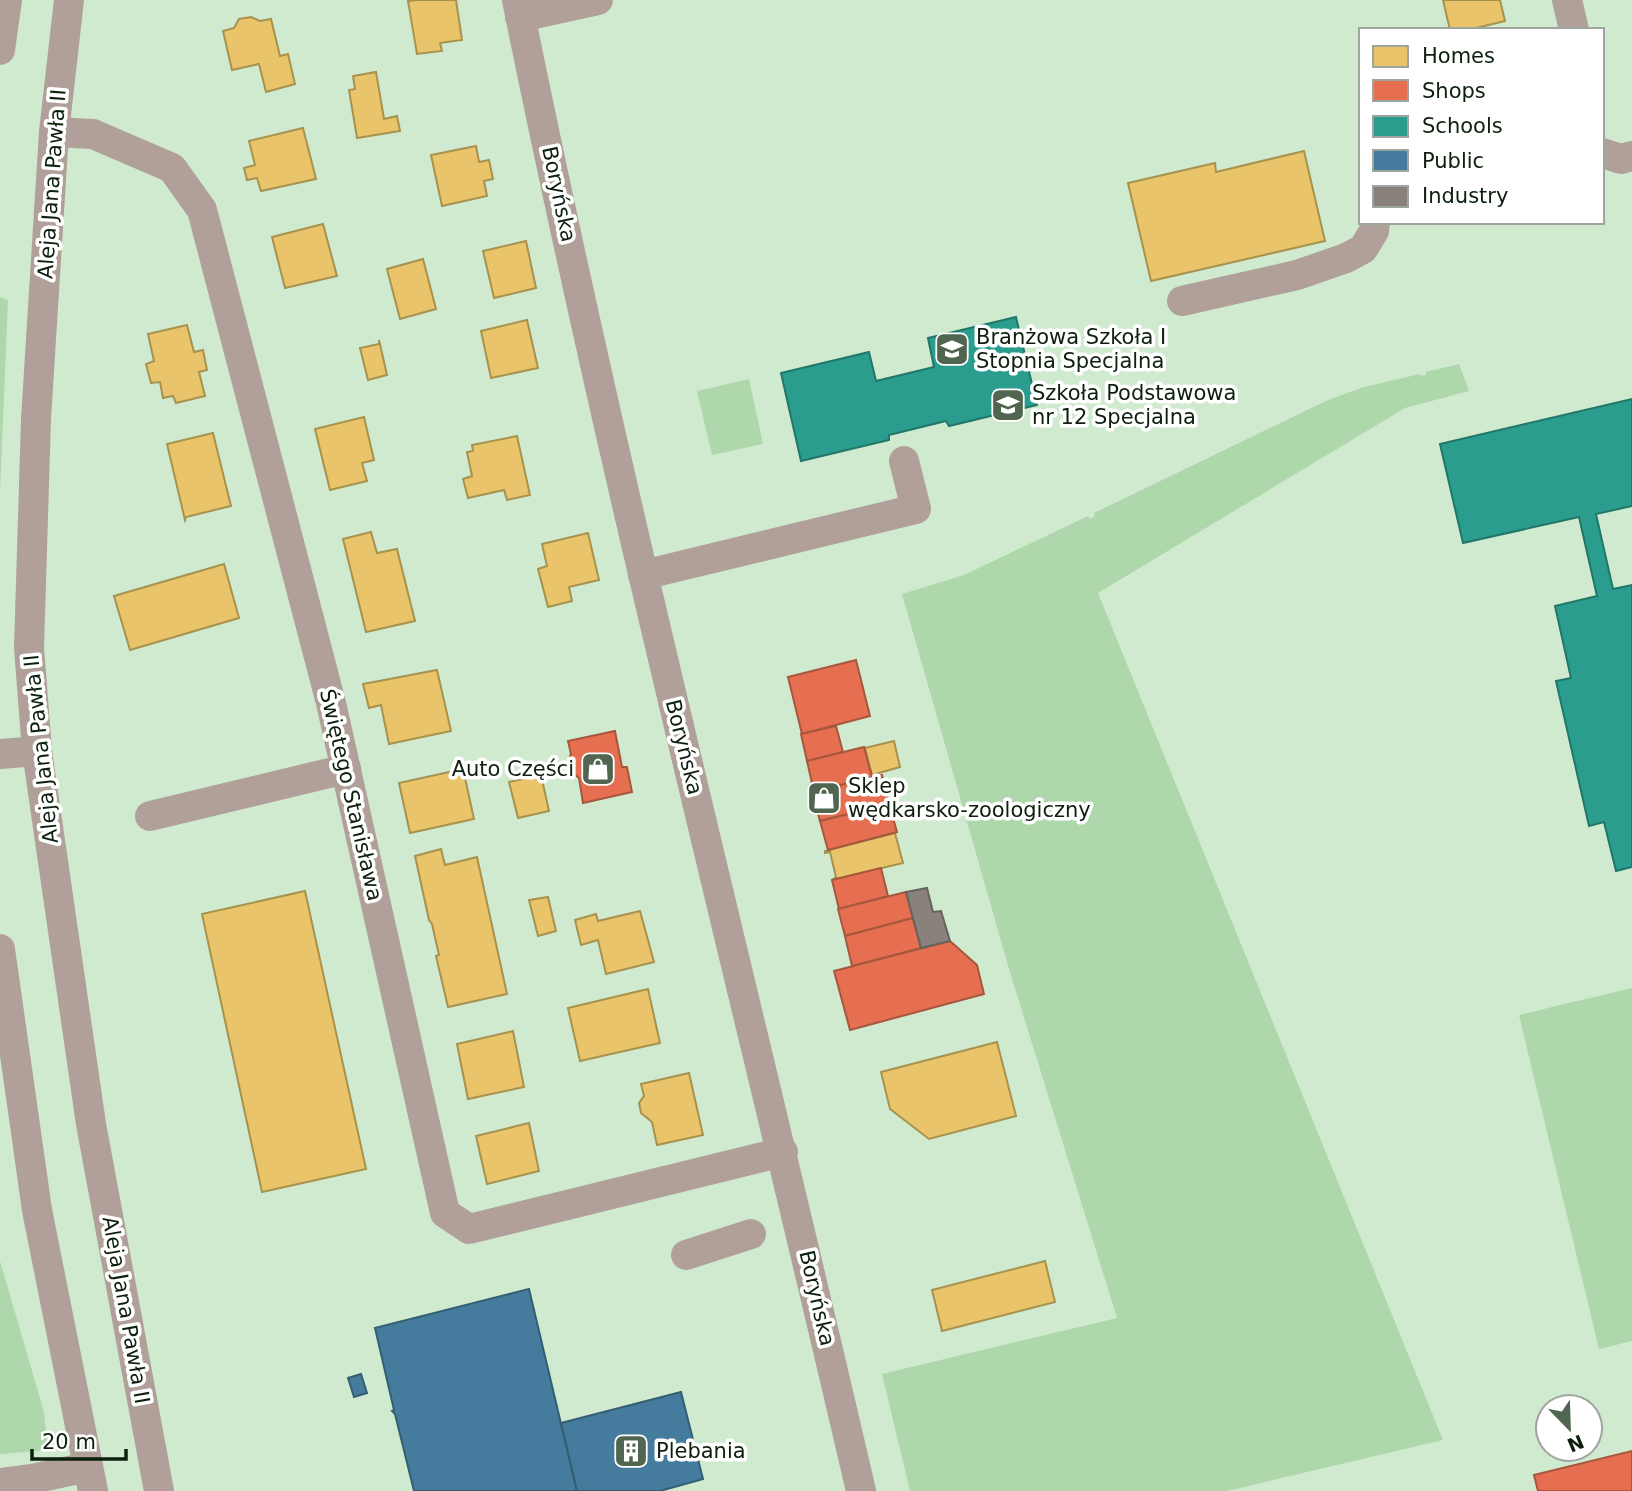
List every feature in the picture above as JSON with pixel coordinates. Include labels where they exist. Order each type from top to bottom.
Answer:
[{"type":"street","points":[[0,50],[7,0]]},
{"type":"street","name":"Aleja Jana Pawła II","points":[[69,0],[54,132],[36,419],[29,648],[37,751],[92,1124],[159,1491]]},
{"type":"street","points":[[518,9],[598,0]]},
{"type":"street","points":[[1567,0],[1574,28]]},
{"type":"street","name":"Boryńska","points":[[518,9],[643,575],[862,1491]]},
{"type":"street","name":"Świętego Stanisława","points":[[54,132],[93,134],[172,168],[202,210],[324,679],[445,1213],[469,1228],[783,1152]]},
{"type":"street","points":[[1604,154],[1621,159],[1632,156]]},
{"type":"street","points":[[1182,301],[1297,275],[1346,258],[1363,249],[1374,231],[1375,224]]},
{"type":"street","points":[[643,575],[916,509],[904,461]]},
{"type":"street","points":[[0,754],[37,751]]},
{"type":"street","points":[[150,816],[345,769]]},
{"type":"street","points":[[0,949],[37,1210],[91,1479],[32,1479],[0,1483]]},
{"type":"street","points":[[686,1255],[751,1234]]},
{"type":"green space","points":[[0,297],[8,300],[0,493]]},
{"type":"green space","points":[[1459,364],[1469,391],[1405,408],[1098,593],[1443,1440],[1227,1491],[910,1491],[882,1374],[1117,1318],[1009,969],[902,594],[964,575],[1088,516],[1090,519],[1095,516],[1094,513],[1328,400],[1364,387],[1420,374],[1426,375],[1426,372]]},
{"type":"green space","points":[[749,379],[763,444],[712,455],[697,391]]},
{"type":"green space","points":[[1632,988],[1632,1341],[1599,1349],[1519,1015]]},
{"type":"green space","points":[[0,1261],[44,1412],[48,1450],[0,1454]]},
{"type":"building: Homes","points":[[456,0],[462,40],[440,43],[442,51],[417,54],[408,1]]},
{"type":"building: Homes","points":[[1443,0],[1500,0],[1505,21],[1476,28],[1450,28]]},
{"type":"building: Homes","points":[[251,17],[260,21],[271,19],[280,56],[288,54],[295,84],[266,92],[259,64],[232,70],[223,31],[234,28],[239,19]]},
{"type":"building: Homes","points":[[376,72],[384,119],[397,116],[400,131],[357,138],[349,90],[355,89],[353,76]]},
{"type":"building: Homes","points":[[303,128],[316,179],[261,191],[257,178],[247,180],[244,168],[255,165],[249,141]]},
{"type":"building: Homes","points":[[476,146],[479,162],[489,160],[493,179],[484,181],[487,196],[442,206],[431,155]]},
{"type":"building: Homes","points":[[1304,151],[1325,241],[1151,281],[1128,183],[1215,163],[1216,172]]},
{"type":"building: Homes","points":[[323,224],[337,276],[285,288],[272,237]]},
{"type":"building: Homes","points":[[526,241],[536,288],[494,298],[483,251]]},
{"type":"building: Homes","points":[[423,259],[436,309],[400,319],[387,269]]},
{"type":"building: Homes","points":[[527,320],[538,368],[491,378],[481,331]]},
{"type":"building: Homes","points":[[187,325],[194,352],[203,350],[207,370],[199,372],[205,396],[176,403],[173,396],[163,398],[160,382],[151,383],[146,364],[154,361],[148,334]]},
{"type":"building: Homes","points":[[379,340],[387,375],[368,380],[360,348],[379,344]]},
{"type":"building: Homes","points":[[364,417],[374,460],[362,463],[367,481],[330,490],[315,429]]},
{"type":"building: Homes","points":[[213,433],[231,506],[186,517],[185,520],[167,444]]},
{"type":"building: Homes","points":[[517,436],[530,495],[507,500],[504,490],[468,498],[463,479],[472,476],[467,452],[473,451],[472,445]]},
{"type":"building: Homes","points":[[371,532],[377,553],[397,549],[415,621],[366,632],[343,539]]},
{"type":"building: Homes","points":[[588,533],[599,580],[569,587],[572,601],[548,607],[538,569],[547,566],[542,544]]},
{"type":"building: Homes","points":[[224,564],[239,618],[130,650],[114,596]]},
{"type":"building: Homes","points":[[437,670],[451,731],[389,744],[381,705],[369,708],[363,684]]},
{"type":"building: Homes","points":[[894,741],[900,767],[872,775],[865,748]]},
{"type":"building: Homes","points":[[463,769],[474,819],[410,833],[399,783]]},
{"type":"building: Homes","points":[[541,775],[549,811],[518,818],[509,782]]},
{"type":"building: Homes","points":[[895,833],[903,863],[832,880],[836,877],[830,852],[825,851]]},
{"type":"building: Homes","points":[[441,849],[445,865],[477,857],[507,994],[448,1007],[436,956],[439,955],[415,856]]},
{"type":"building: Homes","points":[[305,891],[366,1169],[262,1192],[202,914]]},
{"type":"building: Homes","points":[[548,897],[556,931],[538,936],[529,900]]},
{"type":"building: Homes","points":[[640,911],[654,962],[606,974],[598,940],[581,945],[575,920],[596,914],[598,921]]},
{"type":"building: Homes","points":[[648,989],[660,1043],[580,1061],[568,1008]]},
{"type":"building: Homes","points":[[513,1031],[524,1087],[468,1099],[457,1044]]},
{"type":"building: Homes","points":[[997,1042],[1016,1116],[929,1139],[890,1109],[881,1072]]},
{"type":"building: Homes","points":[[689,1073],[703,1135],[657,1145],[652,1122],[641,1113],[639,1103],[644,1096],[641,1084]]},
{"type":"building: Homes","points":[[529,1123],[539,1171],[487,1184],[476,1136]]},
{"type":"building: Homes","points":[[1045,1261],[1055,1302],[942,1331],[932,1290]]},
{"type":"building: Shops","points":[[856,660],[870,716],[802,734],[788,677]]},
{"type":"building: Shops","points":[[836,726],[843,752],[807,761],[801,734]]},
{"type":"building: Shops","name":"Auto Części","points":[[615,731],[622,767],[627,767],[632,792],[583,803],[579,778],[569,770],[567,762],[571,754],[568,741]]},
{"type":"building: Shops","points":[[864,747],[872,777],[814,792],[807,761]]},
{"type":"building: Shops","points":[[882,775],[889,804],[820,821],[812,792]]},
{"type":"building: Shops","points":[[889,804],[897,832],[828,850],[820,821]]},
{"type":"building: Shops","points":[[881,868],[888,896],[839,909],[832,880]]},
{"type":"building: Shops","points":[[906,892],[913,918],[845,936],[838,909]]},
{"type":"building: Shops","points":[[913,918],[921,948],[852,966],[845,936]]},
{"type":"building: Shops","points":[[950,941],[977,965],[984,994],[850,1030],[834,971]]},
{"type":"building: Shops","points":[[1632,1451],[1632,1491],[1538,1491],[1534,1475],[1583,1463],[1604,1463],[1604,1458]]},
{"type":"building: Schools","points":[[1016,317],[1037,405],[949,426],[946,421],[889,435],[889,440],[801,461],[781,373],[869,352],[876,381],[934,367],[928,338]]},
{"type":"building: Schools","points":[[1632,399],[1632,506],[1596,514],[1613,589],[1632,585],[1632,867],[1616,871],[1604,822],[1589,826],[1556,681],[1571,678],[1555,606],[1597,596],[1579,517],[1463,543],[1440,444]]},
{"type":"building: Public","points":[[529,1289],[577,1491],[414,1491],[392,1411],[394,1410],[375,1328]]},
{"type":"building: Public","points":[[361,1374],[367,1393],[354,1397],[348,1378]]},
{"type":"building: Public","name":"Plebania","points":[[681,1392],[703,1479],[660,1491],[577,1491],[561,1423]]},
{"type":"building: Industry","points":[[927,888],[933,912],[941,911],[950,941],[921,948],[906,892]]},
{"type":"place","name":"Branżowa Szkoła I Stopnia Specjalna","points":[[952,349]]},
{"type":"place","name":"Szkoła Podstawowa nr 12 Specjalna","points":[[1008,405]]},
{"type":"place","name":"Auto Części","points":[[598,769]]},
{"type":"place","name":"Sklep wędkarsko-zoologiczny","points":[[824,798]]},
{"type":"place","name":"Plebania","points":[[631,1451]]}]
